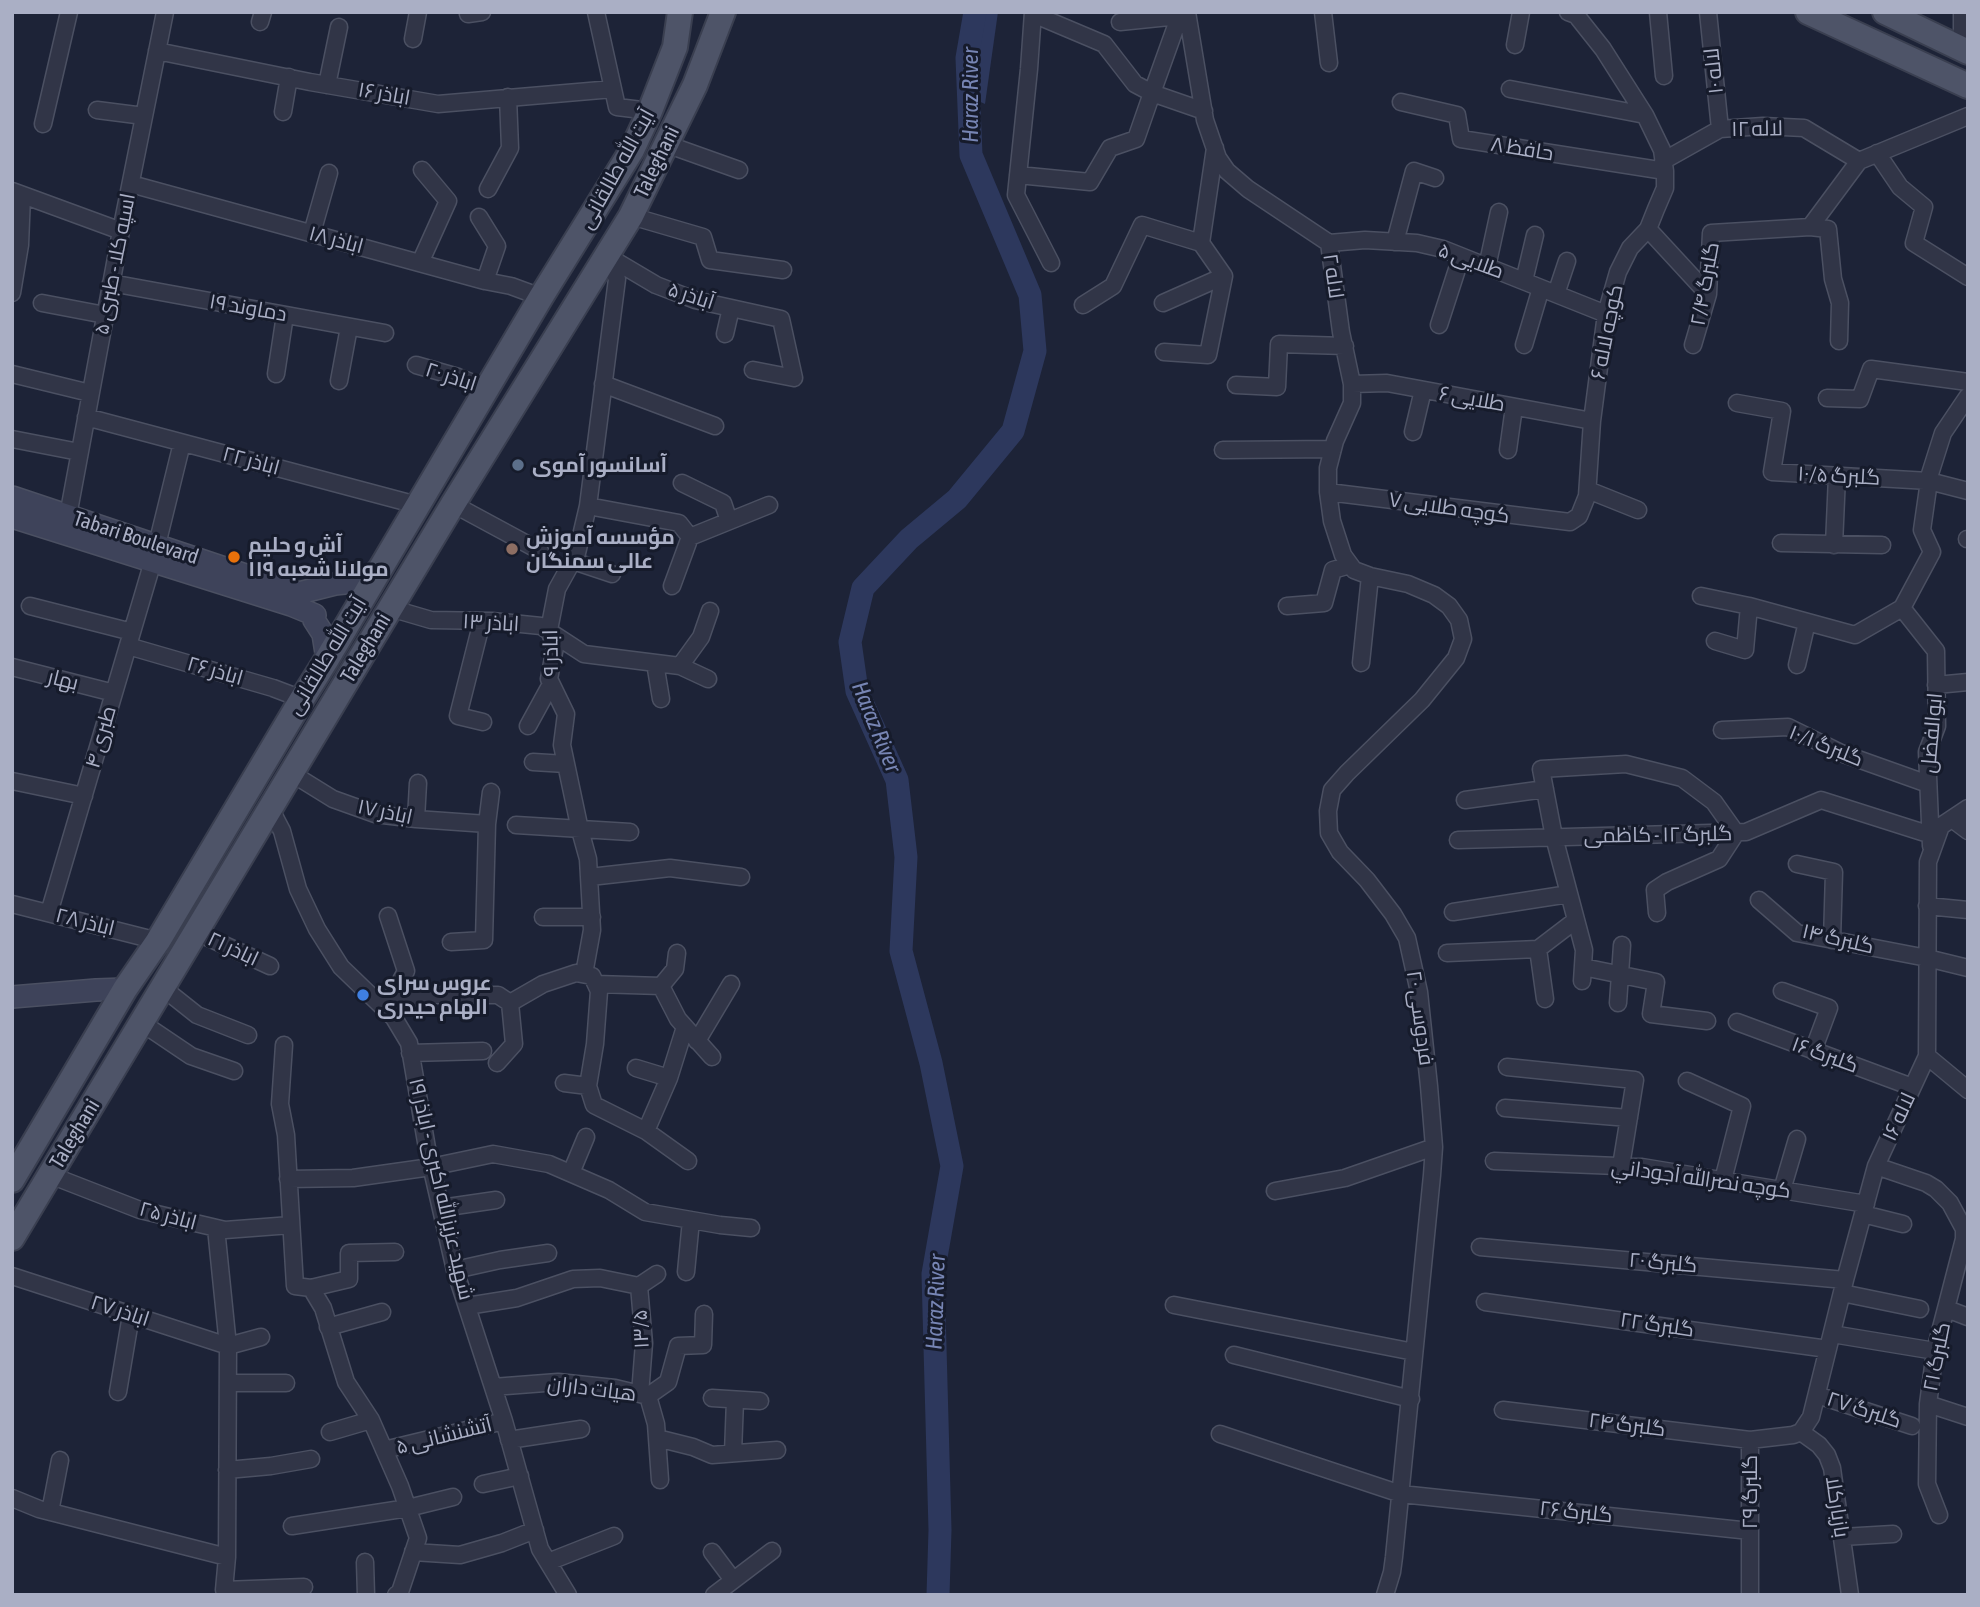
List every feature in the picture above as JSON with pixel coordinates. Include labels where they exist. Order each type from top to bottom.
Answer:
[{"type":"main road","name":"آیت الله طالقانی","points":[[12,1180],[125,989],[158,941],[327,659],[541,296],[632,150],[675,47],[680,12]]},
{"type":"main road","points":[[675,47],[688,12]]},
{"type":"main road","name":"Taleghani","points":[[12,1238],[390,607],[631,216],[695,85],[723,12]]},
{"type":"main road","points":[[695,85],[738,12]]},
{"type":"main road","points":[[1808,12],[1968,86]]},
{"type":"main road","points":[[1885,12],[1965,50]]},
{"type":"main road","name":"Tabari Boulevard","points":[[12,497],[68,516],[155,553]]},
{"type":"main road","name":"Tabari Boulevard","points":[[12,517],[155,553],[295,599]]},
{"type":"main road","points":[[295,599],[335,584],[363,581],[380,568]]},
{"type":"main road","points":[[295,599],[315,615],[314,620],[323,634],[327,659]]},
{"type":"main road","points":[[205,861],[207,872],[212,879],[230,875]]},
{"type":"main road","points":[[172,917],[191,915],[196,932]]},
{"type":"main road","points":[[12,997],[125,989]]},
{"type":"street","points":[[43,124],[69,12]]},
{"type":"street","name":"اسپه کلا - طبری ۵","points":[[68,516],[165,12]]},
{"type":"street","points":[[413,39],[418,12]]},
{"type":"street","points":[[596,12],[617,107],[650,111]]},
{"type":"street","points":[[1323,12],[1329,62]]},
{"type":"street","points":[[1515,45],[1521,12]]},
{"type":"street","points":[[1568,12],[1576,15],[1603,49],[1645,115],[1662,150],[1664,166]]},
{"type":"street","points":[[1658,12],[1664,76]]},
{"type":"street","name":"لاله ۱۰","points":[[1708,12],[1720,129]]},
{"type":"street","points":[[1962,12],[1965,50]]},
{"type":"street","points":[[1051,263],[1016,195],[1030,69],[1033,13],[1104,44],[1135,84],[1152,93],[1204,111]]},
{"type":"street","points":[[1018,175],[1090,183],[1110,148],[1136,139],[1182,13],[1120,22]]},
{"type":"street","name":"لاله ۲","points":[[1182,13],[1205,120],[1218,158],[1227,171],[1248,189],[1329,243],[1352,384],[1352,403],[1333,449],[1328,468],[1328,492],[1332,522],[1343,555],[1350,565]]},
{"type":"street","points":[[327,85],[339,27]]},
{"type":"street","name":"اباذر ۱۶","points":[[157,51],[438,104],[613,89]]},
{"type":"street","points":[[283,112],[289,77]]},
{"type":"street","points":[[1510,89],[1645,115]]},
{"type":"street","points":[[488,189],[510,148],[508,97]]},
{"type":"street","name":"حافظ ۸","points":[[1401,102],[1457,115],[1461,139],[1664,166]]},
{"type":"street","points":[[97,110],[144,116]]},
{"type":"street","points":[[1810,228],[1859,161],[1968,116]]},
{"type":"street","name":"لاله ۱۲","points":[[1664,166],[1720,129],[1763,126],[1804,128],[1859,161]]},
{"type":"street","points":[[666,144],[739,170]]},
{"type":"street","points":[[1201,243],[1214,148]]},
{"type":"street","points":[[1877,153],[1900,187],[1924,207],[1914,243],[1968,277]]},
{"type":"street","name":"کوچه لاله ۶","points":[[1570,523],[1579,516],[1588,490],[1592,421],[1606,314],[1619,272],[1630,248],[1648,229],[1665,188],[1664,166]]},
{"type":"street","points":[[419,263],[448,201],[422,170]]},
{"type":"street","points":[[1395,242],[1414,172],[1435,178]]},
{"type":"street","points":[[312,233],[329,173]]},
{"type":"street","name":"اباذر ۱۸","points":[[131,184],[541,296]]},
{"type":"street","points":[[13,283],[20,245],[17,193],[121,231]]},
{"type":"street","points":[[1487,267],[1499,212]]},
{"type":"street","points":[[631,216],[703,237],[710,260],[783,270]]},
{"type":"street","points":[[480,217],[497,246],[485,281]]},
{"type":"street","points":[[1083,305],[1113,286],[1142,225],[1201,243],[1224,276],[1208,355],[1164,352]]},
{"type":"street","points":[[1810,228],[1828,229],[1833,279],[1840,303],[1839,341]]},
{"type":"street","name":"گلبرگ ۲/۴","points":[[1693,345],[1707,294],[1711,233],[1810,228]]},
{"type":"street","points":[[1648,229],[1707,294]]},
{"type":"street","points":[[1524,281],[1535,235]]},
{"type":"street","name":"طلایی ۵","points":[[1329,243],[1365,240],[1417,243],[1443,249],[1606,314]]},
{"type":"street","name":"آباذر ۵","points":[[607,257],[656,285],[695,300],[781,318],[794,378],[753,370]]},
{"type":"street","name":"اباذر ۹","points":[[588,1086],[595,1044],[599,991],[590,979],[590,877],[562,745],[566,714],[549,679],[555,647],[549,630],[557,589],[577,553],[588,506],[617,279],[607,257]]},
{"type":"street","points":[[1439,324],[1461,257]]},
{"type":"street","points":[[1524,345],[1548,291],[1567,261]]},
{"type":"street","points":[[1163,303],[1224,276]]},
{"type":"street","name":"دماوند ۱۹","points":[[111,283],[385,333]]},
{"type":"street","points":[[42,303],[105,314]]},
{"type":"street","points":[[724,334],[731,308]]},
{"type":"street","points":[[276,374],[285,315]]},
{"type":"street","points":[[339,381],[349,327]]},
{"type":"street","points":[[1236,385],[1277,387],[1279,344],[1345,346]]},
{"type":"street","name":"اباذر ۲۰","points":[[416,365],[486,388]]},
{"type":"street","points":[[1827,398],[1860,399],[1871,369],[1968,382]]},
{"type":"street","points":[[12,374],[90,393]]},
{"type":"street","name":"طلایی ۶","points":[[1352,384],[1387,383],[1592,421]]},
{"type":"street","points":[[603,384],[715,426]]},
{"type":"street","points":[[1413,432],[1423,390]]},
{"type":"street","points":[[1701,596],[1855,635],[1902,608],[1932,552],[1922,530],[1929,481],[1944,433],[1968,396]]},
{"type":"street","name":"گلبرگ ۱۰/۵","points":[[1737,403],[1782,411],[1772,472],[1929,481],[1968,491]]},
{"type":"street","points":[[1508,450],[1514,407]]},
{"type":"street","name":"اباذر ۲۲","points":[[86,417],[417,505]]},
{"type":"street","points":[[12,439],[79,452]]},
{"type":"street","name":"طبری ۴","points":[[49,913],[155,553],[182,443]]},
{"type":"street","points":[[1223,450],[1333,449]]},
{"type":"street","points":[[1834,545],[1837,476]]},
{"type":"street","points":[[682,483],[723,503],[729,521]]},
{"type":"street","points":[[1588,490],[1638,510]]},
{"type":"street","name":"کوچه طلایی ۷","points":[[1328,492],[1570,523]]},
{"type":"street","points":[[453,504],[540,551]]},
{"type":"street","points":[[672,586],[690,537],[769,505]]},
{"type":"street","points":[[588,506],[679,523],[690,537]]},
{"type":"street","points":[[1781,544],[1882,545]]},
{"type":"street","points":[[573,561],[612,574]]},
{"type":"street","points":[[1287,606],[1324,603],[1333,570],[1350,565],[1354,570],[1370,576],[1361,663]]},
{"type":"street","name":"فردوسی ۲۰","points":[[1370,576],[1408,584],[1442,600],[1460,620],[1462,639],[1456,658],[1422,700],[1332,790],[1328,811],[1329,833],[1340,852],[1394,914],[1407,937],[1419,992],[1434,1147],[1401,1494],[1392,1572],[1385,1595]]},
{"type":"street","name":"اباذر ۲۶","points":[[30,606],[302,699]]},
{"type":"street","points":[[1715,641],[1745,650],[1749,606]]},
{"type":"street","name":"اباذر ۱۳","points":[[390,607],[431,620],[541,626],[584,654],[680,666],[708,679]]},
{"type":"street","name":"ابوالفضل","points":[[1902,608],[1936,650],[1937,726],[1927,752],[1931,843]]},
{"type":"street","points":[[680,666],[701,636],[710,611]]},
{"type":"street","points":[[482,621],[458,716],[483,722]]},
{"type":"street","points":[[1797,665],[1807,622]]},
{"type":"street","points":[[655,663],[661,699]]},
{"type":"street","name":"بهار","points":[[12,667],[114,693]]},
{"type":"street","points":[[1936,685],[1968,682]]},
{"type":"street","points":[[528,726],[551,684]]},
{"type":"street","name":"گلبرگ ۱۰/۱","points":[[1722,730],[1788,727],[1841,753],[1928,784]]},
{"type":"street","points":[[533,762],[566,764]]},
{"type":"street","points":[[1657,913],[1655,890],[1719,859],[1736,833],[1714,802],[1682,778],[1626,764],[1541,769],[1554,837],[1584,950],[1583,974],[1621,975],[1656,982],[1651,1014],[1707,1021]]},
{"type":"street","name":"اباذر ۱۷","points":[[291,773],[333,799],[375,814],[416,820],[487,824]]},
{"type":"street","points":[[12,781],[84,796]]},
{"type":"street","points":[[416,820],[418,783]]},
{"type":"street","points":[[1465,800],[1545,789]]},
{"type":"street","points":[[451,942],[484,940],[487,824],[491,792]]},
{"type":"street","name":"گلبرگ ۱۲ - کاظمی","points":[[1458,840],[1746,832],[1821,800],[1931,843]]},
{"type":"street","name":"شهید عزیزالله اکبری - اباذر ۱۹","points":[[270,808],[282,831],[298,889],[317,929],[341,967],[394,1018],[409,1043],[431,1167],[456,1270],[504,1421],[540,1549],[568,1595]]},
{"type":"street","name":"لاله ۱۶","points":[[1801,1432],[1811,1418],[1876,1166],[1927,1056],[1927,906],[1931,843],[1941,826],[1968,808]]},
{"type":"street","points":[[1952,819],[1968,831]]},
{"type":"street","points":[[516,825],[630,832]]},
{"type":"street","points":[[1797,864],[1833,873],[1832,940]]},
{"type":"street","points":[[590,877],[670,868],[741,877]]},
{"type":"street","points":[[1453,912],[1569,894]]},
{"type":"street","name":"گلبرگ ۱۴","points":[[1759,900],[1797,933],[1968,968]]},
{"type":"street","name":"اباذر ۲۸","points":[[12,904],[158,941]]},
{"type":"street","points":[[1927,906],[1968,910]]},
{"type":"street","points":[[385,1010],[406,971],[388,916]]},
{"type":"street","points":[[543,917],[592,917]]},
{"type":"street","points":[[1447,953],[1538,949],[1576,920]]},
{"type":"street","name":"اباذر ۲۱","points":[[196,932],[270,966]]},
{"type":"street","points":[[1618,1003],[1622,945]]},
{"type":"street","points":[[1538,949],[1545,999]]},
{"type":"street","points":[[661,986],[675,969],[677,953]]},
{"type":"street","points":[[510,1003],[543,984],[576,973],[590,979],[661,986]]},
{"type":"street","points":[[697,1041],[731,984]]},
{"type":"street","points":[[661,986],[678,1019],[712,1057]]},
{"type":"street","points":[[163,988],[197,1015],[248,1035]]},
{"type":"street","points":[[1782,991],[1829,1007],[1813,1051]]},
{"type":"street","points":[[385,1010],[420,995],[498,995],[510,1003]]},
{"type":"street","points":[[497,1063],[514,1044],[510,1003]]},
{"type":"street","name":"گلبرگ ۱۶","points":[[1737,1022],[1912,1087]]},
{"type":"street","points":[[142,1023],[191,1056],[234,1071]]},
{"type":"street","points":[[646,1131],[669,1078],[685,1027]]},
{"type":"street","points":[[284,1045],[280,1104],[286,1135],[295,1286],[311,1288],[349,1279],[349,1253],[395,1252]]},
{"type":"street","points":[[411,1053],[483,1051]]},
{"type":"street","points":[[1927,1056],[1968,1090]]},
{"type":"street","points":[[1507,1067],[1635,1080],[1620,1166]]},
{"type":"street","points":[[636,1068],[669,1078]]},
{"type":"street","points":[[1687,1081],[1742,1107],[1723,1181]]},
{"type":"street","points":[[564,1083],[588,1086],[594,1105],[646,1131],[688,1161]]},
{"type":"street","points":[[1506,1108],[1629,1118]]},
{"type":"street","points":[[570,1174],[586,1137]]},
{"type":"street","points":[[1782,1190],[1797,1139]]},
{"type":"street","points":[[1275,1191],[1345,1178],[1434,1147]]},
{"type":"street","points":[[288,1179],[353,1178],[431,1167],[493,1154],[549,1164],[609,1191],[645,1212],[751,1228]]},
{"type":"street","name":"كوچه نصرالله آجوداني","points":[[1494,1161],[1642,1167],[1782,1190],[1864,1209],[1903,1224]]},
{"type":"street","name":"گلبرگ ۲۱","points":[[1876,1166],[1937,1189],[1964,1220],[1964,1239],[1935,1351],[1928,1404],[1927,1484],[1938,1515]]},
{"type":"street","name":"اباذر ۲۵","points":[[50,1175],[140,1210],[225,1230],[291,1225]]},
{"type":"street","points":[[441,1208],[496,1200]]},
{"type":"street","points":[[687,1272],[691,1220]]},
{"type":"street","points":[[216,1228],[228,1346],[227,1557],[224,1590],[304,1587]]},
{"type":"street","name":"گلبرگ ۲۰","points":[[1480,1247],[1843,1287],[1920,1309]]},
{"type":"street","points":[[456,1270],[548,1253]]},
{"type":"street","name":"۱۳/۵","points":[[644,1395],[644,1343],[639,1286],[657,1274]]},
{"type":"street","name":"اباذر ۲۷","points":[[12,1276],[228,1346]]},
{"type":"street","points":[[467,1306],[517,1298],[573,1279],[600,1278],[639,1286]]},
{"type":"street","points":[[311,1288],[323,1308],[346,1382],[371,1420],[418,1538],[400,1591],[396,1595]]},
{"type":"street","name":"گلبرگ ۲۲","points":[[1485,1302],[1935,1351]]},
{"type":"street","points":[[1174,1305],[1414,1352]]},
{"type":"street","points":[[1947,1309],[1968,1317]]},
{"type":"street","points":[[328,1326],[382,1312]]},
{"type":"street","points":[[644,1395],[668,1382],[678,1346],[703,1345],[704,1314]]},
{"type":"street","points":[[118,1392],[131,1315]]},
{"type":"street","points":[[228,1346],[261,1337]]},
{"type":"street","points":[[1234,1355],[1411,1399]]},
{"type":"street","name":"هیات داران","points":[[493,1387],[558,1382],[615,1388],[644,1395],[656,1424],[660,1480]]},
{"type":"street","points":[[228,1383],[286,1383]]},
{"type":"street","name":"گلبرگ ۲۷","points":[[1817,1395],[1912,1426]]},
{"type":"street","points":[[712,1398],[760,1401]]},
{"type":"street","points":[[733,1453],[735,1400]]},
{"type":"street","points":[[1928,1404],[1968,1417]]},
{"type":"street","name":"گلبرگ ۲۴","points":[[1503,1410],[1750,1440]]},
{"type":"street","points":[[331,1432],[371,1420]]},
{"type":"street","name":"آتشنشانی ۵","points":[[384,1450],[504,1421]]},
{"type":"street","points":[[509,1440],[581,1429]]},
{"type":"street","name":"گلبرگ ۲۹","points":[[1750,1595],[1750,1440],[1801,1432]]},
{"type":"street","name":"بازیارکلا","points":[[1801,1432],[1827,1455],[1832,1468],[1850,1595]]},
{"type":"street","name":"گلبرگ ۲۶","points":[[1220,1434],[1401,1494],[1750,1531]]},
{"type":"street","points":[[657,1438],[712,1455],[777,1450]]},
{"type":"street","points":[[227,1470],[311,1459]]},
{"type":"street","points":[[50,1512],[60,1461]]},
{"type":"street","points":[[483,1484],[520,1476]]},
{"type":"street","points":[[12,1497],[50,1512],[227,1557]]},
{"type":"street","points":[[292,1526],[408,1508],[453,1497]]},
{"type":"street","points":[[413,1552],[460,1555],[535,1530]]},
{"type":"street","points":[[1842,1537],[1893,1534]]},
{"type":"street","points":[[548,1562],[614,1536]]},
{"type":"street","points":[[714,1595],[772,1551]]},
{"type":"street","points":[[712,1552],[733,1580]]},
{"type":"street","points":[[365,1562],[366,1595]]},
{"type":"water","points":[[968,12],[998,12],[985,104],[959,92]]},
{"type":"waterway","name":"Haraz River","points":[[938,1595],[940,1530],[933,1274],[952,1166],[931,1063],[901,951],[906,857],[897,780],[857,691],[850,642],[863,588],[909,539],[957,499],[1013,431],[1035,351],[1030,295],[971,155],[967,58],[975,12]]},
{"type":"place","name":"آسانسور آموی","points":[[518,465]]},
{"type":"place","name":"مؤسسه آموزش عالی سمنگان","points":[[512,549]]},
{"type":"place","name":"آش و حلیم مولانا شعبه ۱۱۹","points":[[234,557]]},
{"type":"place","name":"عروس سرای الهام حیدری","points":[[363,995]]}]
